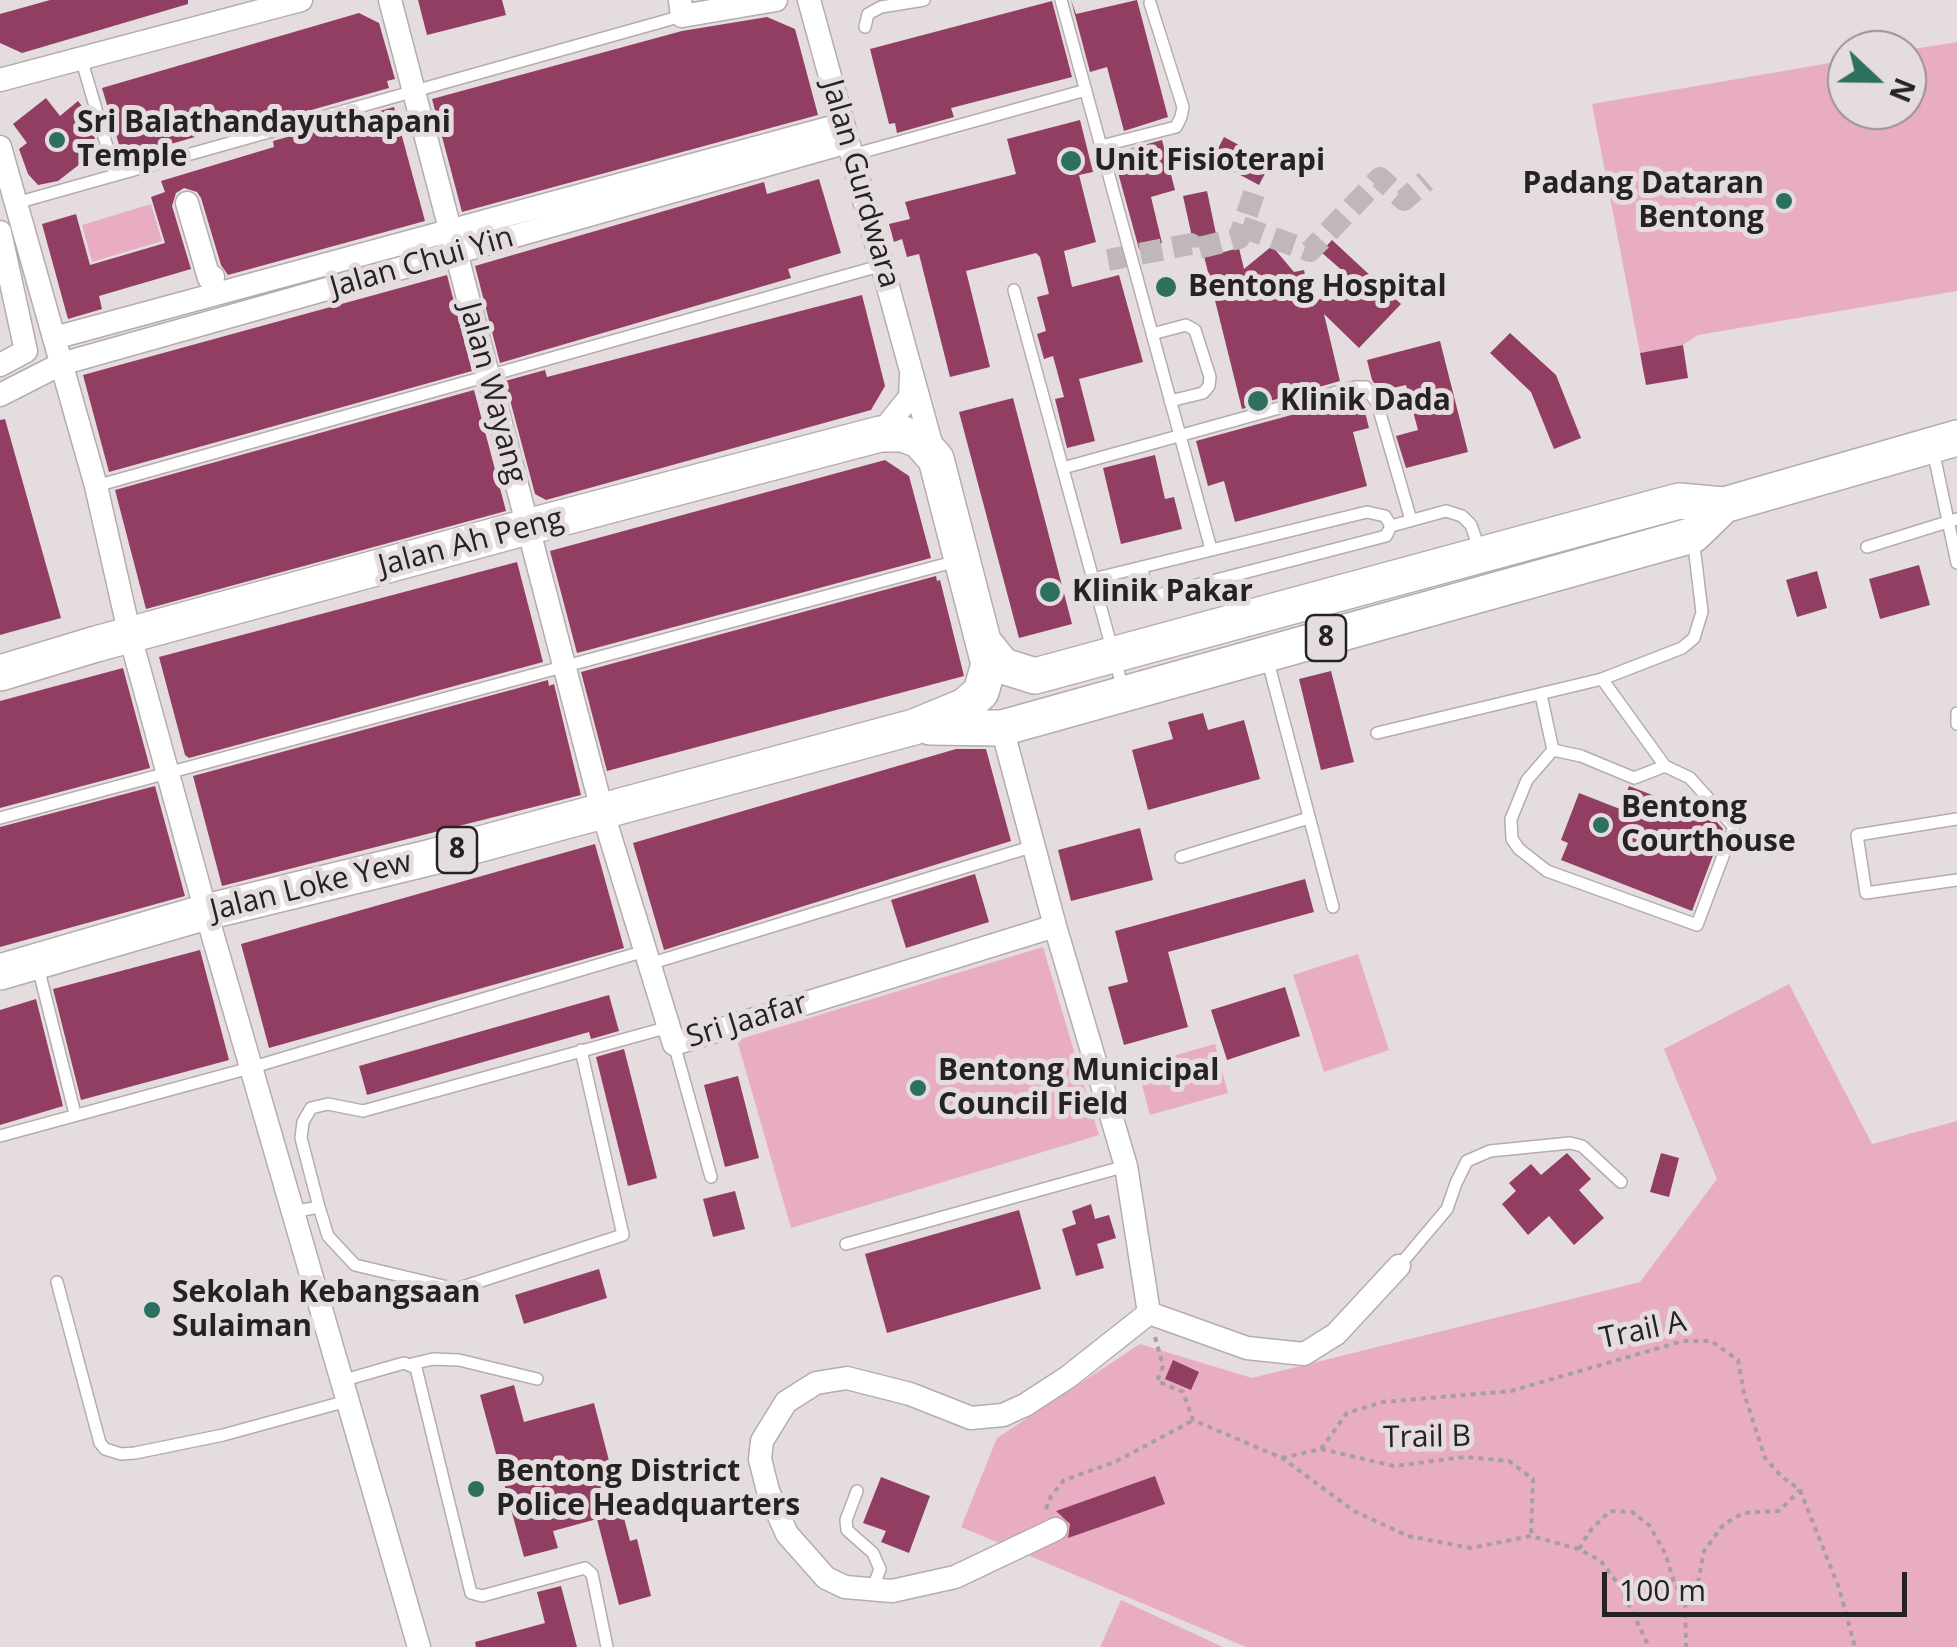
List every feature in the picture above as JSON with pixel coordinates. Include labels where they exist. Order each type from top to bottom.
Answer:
[{"type":"main road","points":[[880,434],[903,434],[919,440],[936,458],[990,664],[981,692],[966,706],[914,727]]},
{"type":"main road","name":"Jalan Ah Peng","points":[[0,674],[527,527],[880,434]]},
{"type":"main road","name":"8","points":[[985,644],[1003,666],[1035,676],[1679,501],[1724,505],[1944,442]]},
{"type":"main road","name":"8","points":[[914,727],[1002,728],[1692,535],[1724,505]]},
{"type":"main road","name":"Jalan Loke Yew","points":[[0,972],[206,912],[432,857],[914,727]]},
{"type":"street","points":[[0,80],[301,0]]},
{"type":"street","name":"Jalan Wayang","points":[[390,0],[602,810]]},
{"type":"street","points":[[681,8],[776,0]]},
{"type":"street","name":"Jalan Gurdwara","points":[[808,0],[936,458]]},
{"type":"street","name":"Jalan Chui Yin","points":[[54,338],[453,242],[848,140]]},
{"type":"street","points":[[0,146],[16,202],[8,242],[26,351],[0,365]]},
{"type":"street","points":[[187,203],[209,278],[213,278]]},
{"type":"street","points":[[8,242],[54,338],[206,912],[418,1647]]},
{"type":"street","name":"Jalan Chui Yin","points":[[0,396],[61,364],[453,242]]},
{"type":"street","points":[[880,434],[910,397],[911,368]]},
{"type":"street","points":[[1002,728],[1126,1166],[1149,1313]]},
{"type":"street","name":"Sri Jaafar","points":[[602,810],[671,1035],[1056,926]]},
{"type":"street","points":[[1149,1313],[1247,1348],[1304,1354],[1336,1334],[1399,1266]]},
{"type":"street","points":[[1047,1533],[955,1577],[892,1591],[845,1586],[826,1578],[787,1534],[768,1491],[760,1459],[762,1442],[786,1402],[816,1383],[847,1378],[910,1394],[971,1418],[1003,1416],[1068,1377],[1149,1313]]},
{"type":"lane","points":[[865,28],[868,14],[881,7],[924,0]]},
{"type":"lane","points":[[1061,0],[1211,549]]},
{"type":"lane","points":[[1101,146],[1176,127],[1181,117],[1182,107],[1150,3]]},
{"type":"lane","points":[[16,202],[416,92],[681,8]]},
{"type":"lane","points":[[81,58],[115,174]]},
{"type":"lane","points":[[848,140],[1086,90]]},
{"type":"lane","points":[[96,486],[882,265]]},
{"type":"lane","points":[[1014,290],[1124,694]]},
{"type":"lane","points":[[1152,334],[1186,325],[1195,330],[1210,376],[1203,394],[1170,401]]},
{"type":"lane","points":[[1063,468],[1355,386],[1366,387],[1376,403],[1411,520]]},
{"type":"lane","points":[[1944,442],[1957,563]]},
{"type":"lane","points":[[1376,732],[1602,679],[1682,648],[1694,638],[1702,612],[1692,535],[1679,501]]},
{"type":"lane","points":[[1093,579],[1368,512],[1385,516],[1391,526]]},
{"type":"lane","points":[[1140,566],[1147,588],[1158,595],[1386,536],[1391,526],[1454,512],[1471,524],[1482,555]]},
{"type":"lane","points":[[1867,548],[1953,520]]},
{"type":"lane","points":[[0,818],[962,560]]},
{"type":"lane","points":[[1266,654],[1333,907]]},
{"type":"lane","points":[[1553,750],[1528,780],[1511,819],[1512,839],[1519,849],[1548,871],[1697,925],[1734,827],[1690,778],[1664,766],[1602,679]]},
{"type":"lane","points":[[1541,695],[1553,750]]},
{"type":"lane","points":[[1957,713],[1957,724]]},
{"type":"lane","points":[[1553,750],[1582,756],[1634,778],[1664,766]]},
{"type":"lane","points":[[1181,856],[1310,818]]},
{"type":"lane","points":[[1957,819],[1857,835],[1866,893],[1957,880]]},
{"type":"lane","points":[[0,1136],[647,958],[1034,846]]},
{"type":"lane","points":[[36,961],[75,1114]]},
{"type":"lane","points":[[581,1050],[622,1235],[456,1290],[355,1265],[328,1236],[300,1138],[311,1108],[328,1104],[363,1111],[581,1050],[671,1035],[711,1177]]},
{"type":"lane","points":[[1399,1266],[1448,1209],[1467,1161],[1490,1152],[1570,1143],[1590,1150],[1622,1182]]},
{"type":"lane","points":[[846,1244],[1126,1166]]},
{"type":"lane","points":[[292,1212],[318,1207]]},
{"type":"lane","points":[[56,1282],[96,1428],[105,1449],[121,1454],[223,1435],[344,1391],[404,1363],[459,1360],[537,1379]]},
{"type":"lane","points":[[412,1364],[419,1372],[471,1593],[482,1596],[579,1568],[589,1570],[607,1647]]},
{"type":"lane","points":[[858,1491],[846,1520],[847,1530],[873,1552],[880,1569],[872,1590]]},
{"type":"path","points":[[1149,1313],[1163,1366],[1157,1381],[1184,1392],[1193,1420],[1282,1458],[1354,1511],[1408,1536],[1471,1548],[1530,1536],[1580,1549],[1601,1562],[1620,1588],[1649,1647]]},
{"type":"path","name":"Trail A","points":[[1321,1449],[1347,1412],[1383,1402],[1510,1391],[1684,1341],[1710,1341],[1738,1360],[1765,1458],[1780,1476],[1800,1490],[1839,1588],[1855,1647]]},
{"type":"path","points":[[1047,1533],[1051,1496],[1064,1480],[1115,1462],[1193,1420]]},
{"type":"path","points":[[1282,1458],[1321,1449]]},
{"type":"path","name":"Trail B","points":[[1321,1449],[1394,1466],[1465,1457],[1508,1462],[1533,1479],[1530,1536]]},
{"type":"path","points":[[1684,1597],[1697,1587],[1704,1551],[1724,1524],[1744,1512],[1779,1511],[1800,1490]]},
{"type":"path","points":[[1580,1549],[1589,1532],[1610,1511],[1632,1512],[1649,1525],[1684,1597],[1686,1647]]},
{"type":"shaded area","name":"Padang Dataran Bentong","points":[[1957,42],[1957,291],[1698,335],[1683,345],[1640,353],[1592,104],[1827,63],[1827,130],[1927,130],[1927,47]]},
{"type":"shaded area","points":[[151,204],[162,241],[92,262],[82,225]]},
{"type":"shaded area","name":"Bentong Municipal Council Field","points":[[1043,947],[1099,1135],[791,1228],[737,1040]]},
{"type":"shaded area","points":[[1358,954],[1389,1050],[1324,1072],[1293,975]]},
{"type":"shaded area","points":[[1789,984],[1872,1144],[1957,1121],[1957,1647],[1246,1647],[961,1527],[997,1438],[1140,1344],[1252,1378],[1640,1282],[1717,1179],[1664,1049]]},
{"type":"shaded area","points":[[1215,1044],[1228,1093],[1150,1115],[1137,1066]]},
{"type":"shaded area","points":[[1121,1600],[1223,1647],[1100,1647]]},
{"type":"building","points":[[50,0],[188,0],[188,4],[22,53],[0,43],[0,14]]},
{"type":"building","points":[[418,0],[502,0],[506,15],[427,35]]},
{"type":"building","points":[[1071,0],[1076,14],[1137,0],[1168,117],[1124,131],[1107,67],[1090,72]]},
{"type":"building","points":[[1052,1],[1072,77],[951,108],[954,117],[897,133],[895,123],[889,124],[870,49]]},
{"type":"building","points":[[359,13],[379,23],[395,79],[387,81],[389,88],[269,122],[267,116],[123,158],[102,88]]},
{"type":"building","points":[[767,17],[795,29],[818,115],[462,212],[432,99],[682,31]]},
{"type":"building","name":"Sri Balathandayuthapani Temple","points":[[46,98],[60,116],[78,101],[88,114],[98,150],[58,181],[38,185],[28,174],[19,149],[27,143],[13,124]]},
{"type":"building","points":[[394,107],[425,221],[228,275],[221,265],[201,198],[197,192],[184,188],[176,193],[172,206],[191,269],[99,296],[102,309],[68,319],[42,224],[76,214],[90,265],[165,243],[151,197],[165,192],[161,181],[274,147],[273,141]]},
{"type":"building","points":[[1080,120],[1093,172],[1079,175],[1096,242],[1064,251],[1072,287],[1119,275],[1143,362],[1079,379],[1095,441],[1067,448],[1055,399],[1064,397],[1053,356],[1044,359],[1037,334],[1046,331],[1037,297],[1049,294],[1040,257],[1036,253],[966,271],[990,367],[950,377],[919,254],[907,257],[902,239],[894,242],[889,224],[910,219],[905,202],[1016,174],[1007,139]]},
{"type":"building","points":[[1224,137],[1271,162],[1259,185],[1212,160]]},
{"type":"building","points":[[1162,140],[1175,190],[1151,197],[1162,243],[1139,249],[1114,158],[1130,154],[1129,149]]},
{"type":"building","points":[[819,179],[841,253],[788,269],[791,278],[500,363],[475,266],[764,182],[767,194]]},
{"type":"building","points":[[1207,191],[1220,253],[1239,248],[1244,269],[1272,246],[1294,272],[1304,270],[1312,307],[1345,273],[1321,252],[1332,240],[1401,304],[1359,348],[1324,314],[1340,381],[1242,409],[1199,236],[1192,237],[1183,196]]},
{"type":"building","points":[[447,275],[472,371],[109,472],[83,375]]},
{"type":"building","points":[[862,295],[885,386],[871,410],[546,500],[535,494],[505,381],[545,370],[547,377]]},
{"type":"building","points":[[1510,333],[1556,375],[1581,438],[1554,449],[1531,392],[1490,353]]},
{"type":"building","points":[[1440,341],[1468,452],[1406,468],[1396,436],[1418,430],[1406,385],[1380,391],[1372,380],[1367,360]]},
{"type":"building","points":[[1683,345],[1688,378],[1646,385],[1640,353]]},
{"type":"building","points":[[474,390],[506,511],[146,609],[115,490]]},
{"type":"building","points":[[1361,396],[1369,428],[1353,432],[1367,486],[1235,522],[1224,481],[1208,486],[1196,441]]},
{"type":"building","points":[[1013,398],[1072,624],[1019,638],[959,412]]},
{"type":"building","points":[[5,419],[61,618],[0,635],[0,420]]},
{"type":"building","points":[[1155,455],[1165,499],[1174,497],[1182,529],[1121,544],[1103,468]]},
{"type":"building","points":[[885,460],[909,476],[931,558],[577,653],[550,551]]},
{"type":"building","points":[[517,562],[543,662],[189,758],[185,755],[159,657]]},
{"type":"building","points":[[1919,565],[1930,605],[1880,619],[1869,579]]},
{"type":"building","points":[[1817,571],[1827,608],[1797,617],[1786,580]]},
{"type":"building","points":[[936,576],[964,676],[607,771],[581,672]]},
{"type":"building","points":[[123,668],[150,768],[0,808],[0,701]]},
{"type":"building","points":[[1331,671],[1354,762],[1321,770],[1299,679]]},
{"type":"building","points":[[548,680],[549,686],[554,684],[581,795],[222,886],[193,776]]},
{"type":"building","points":[[1203,713],[1208,730],[1244,720],[1260,779],[1148,810],[1132,750],[1173,739],[1168,722]]},
{"type":"building","points":[[956,749],[986,749],[1011,841],[664,950],[633,843]]},
{"type":"building","points":[[155,786],[185,896],[0,947],[0,827]]},
{"type":"building","points":[[1629,786],[1714,819],[1723,829],[1692,911],[1561,860],[1568,843],[1561,840],[1579,793],[1620,809]]},
{"type":"building","points":[[1140,828],[1153,880],[1071,901],[1058,850]]},
{"type":"building","points":[[595,844],[624,948],[269,1048],[241,944]]},
{"type":"building","points":[[975,874],[989,922],[906,948],[891,900]]},
{"type":"building","points":[[1305,879],[1314,912],[1168,952],[1188,1027],[1124,1045],[1108,987],[1128,982],[1115,931]]},
{"type":"building","points":[[200,950],[229,1060],[81,1100],[53,989]]},
{"type":"building","points":[[1285,987],[1300,1036],[1227,1060],[1211,1010]]},
{"type":"building","points":[[609,995],[619,1031],[591,1039],[589,1032],[367,1095],[359,1066]]},
{"type":"building","points":[[36,999],[63,1106],[0,1125],[0,1010]]},
{"type":"building","points":[[624,1049],[657,1178],[628,1186],[596,1057]]},
{"type":"building","points":[[738,1076],[759,1158],[725,1167],[704,1085]]},
{"type":"building","points":[[1567,1153],[1591,1179],[1579,1190],[1604,1218],[1574,1245],[1549,1216],[1528,1235],[1502,1204],[1516,1191],[1509,1183],[1531,1164],[1541,1175]]},
{"type":"building","points":[[1661,1153],[1679,1158],[1669,1197],[1650,1192]]},
{"type":"building","points":[[735,1191],[745,1229],[713,1237],[703,1199]]},
{"type":"building","points":[[1091,1204],[1095,1219],[1109,1215],[1116,1238],[1097,1244],[1104,1268],[1076,1276],[1062,1229],[1076,1224],[1072,1211]]},
{"type":"building","points":[[1019,1210],[1041,1289],[887,1333],[865,1254]]},
{"type":"building","points":[[599,1269],[607,1298],[524,1324],[515,1295]]},
{"type":"building","points":[[1173,1360],[1199,1372],[1191,1390],[1165,1379]]},
{"type":"building","points":[[514,1385],[524,1422],[594,1403],[630,1541],[637,1539],[651,1596],[619,1605],[597,1519],[553,1531],[558,1548],[524,1557],[480,1395]]},
{"type":"building","points":[[1155,1476],[1165,1504],[1068,1538],[1070,1524],[1056,1511]]},
{"type":"building","points":[[881,1477],[930,1496],[909,1553],[881,1542],[886,1531],[863,1523]]},
{"type":"building","points":[[561,1586],[577,1647],[476,1647],[475,1642],[545,1623],[537,1592]]},
{"type":"tunnel","points":[[1242,227],[1310,251],[1380,178],[1404,200],[1426,181]]},
{"type":"tunnel","points":[[1108,260],[1191,244],[1191,250],[1239,238],[1255,190]]},
{"type":"place","name":"Sri Balathandayuthapani Temple","points":[[57,140]]},
{"type":"place","name":"Unit Fisioterapi","points":[[1071,161]]},
{"type":"place","name":"Padang Dataran Bentong","points":[[1784,201]]},
{"type":"place","name":"Bentong Hospital","points":[[1166,287]]},
{"type":"place","name":"Klinik Dada","points":[[1258,401]]},
{"type":"place","name":"Klinik Pakar","points":[[1050,592]]},
{"type":"place","name":"Bentong Courthouse","points":[[1601,825]]},
{"type":"place","name":"Bentong Municipal Council Field","points":[[918,1088]]},
{"type":"place","name":"Sekolah Kebangsaan Sulaiman","points":[[152,1310]]},
{"type":"place","name":"Bentong District Police Headquarters","points":[[476,1489]]}]
